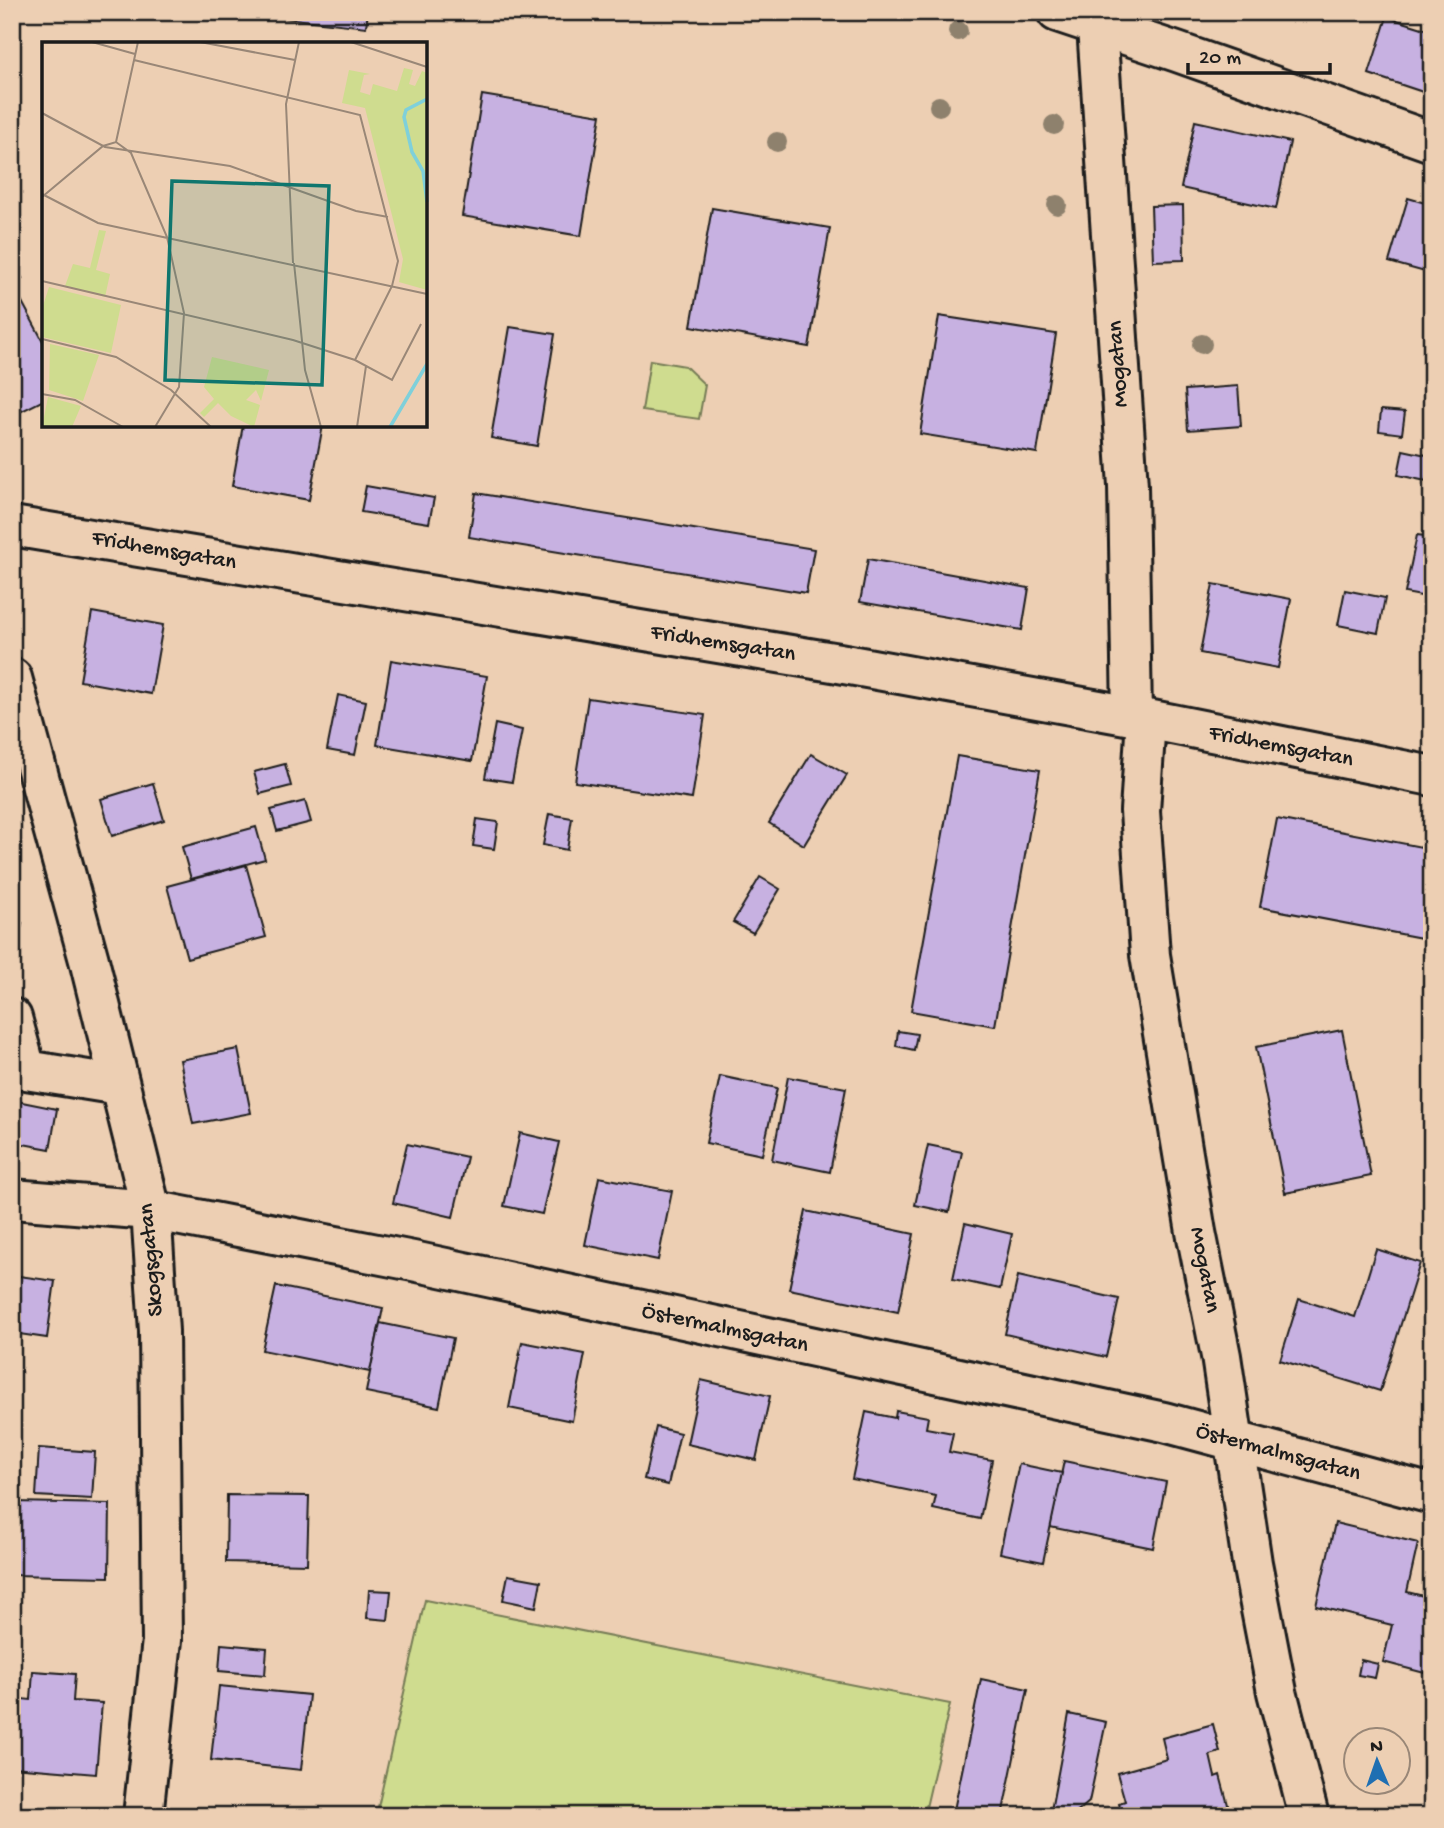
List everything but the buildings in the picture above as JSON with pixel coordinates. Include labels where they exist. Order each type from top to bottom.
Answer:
[{"type":"street","points":[[1057,12],[1096,19],[1177,52],[1432,142]]},
{"type":"street","name":"Mogatan","points":[[1096,19],[1128,486],[1139,717],[1140,811],[1150,956],[1234,1441],[1252,1563],[1274,1679],[1309,1816]]},
{"type":"street","name":"Fridhemsgatan","points":[[12,526],[839,663],[1139,717],[1432,776]]},
{"type":"street","name":"Skogsgatan","points":[[12,678],[24,768],[89,960],[151,1209],[159,1331],[162,1640],[143,1816]]},
{"type":"street","points":[[12,1018],[26,1070],[118,1084]]},
{"type":"street","name":"Östermalmsgatan","points":[[12,1199],[151,1209],[413,1261],[1164,1422],[1432,1494]]},
{"type":"green space","points":[[650,360],[685,366],[705,385],[699,419],[642,411]]},
{"type":"green space","points":[[425,1600],[950,1704],[924,1816],[376,1816]]}]
